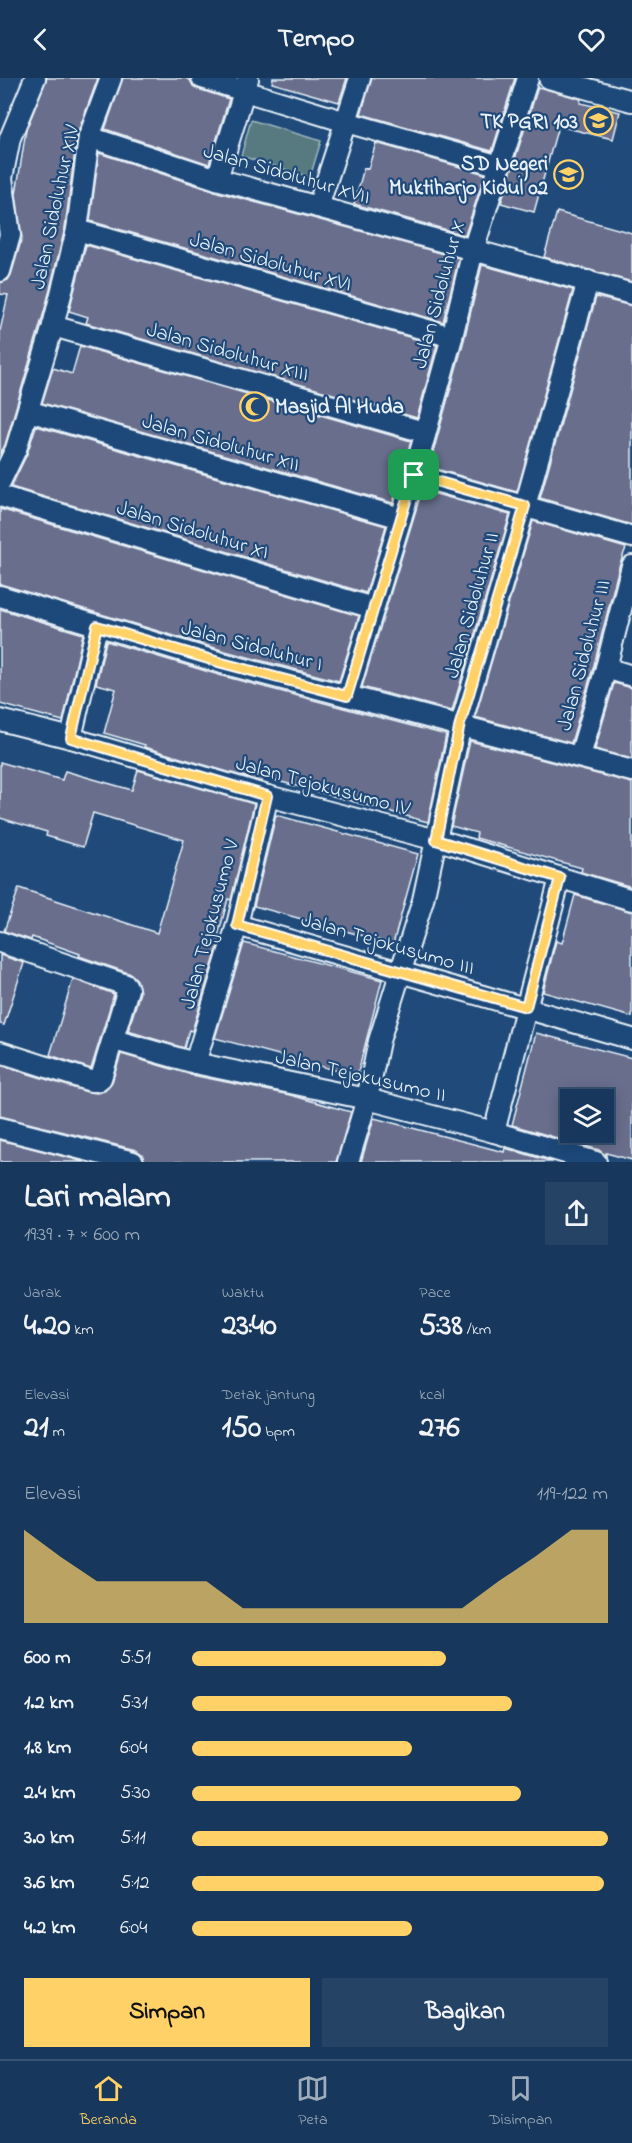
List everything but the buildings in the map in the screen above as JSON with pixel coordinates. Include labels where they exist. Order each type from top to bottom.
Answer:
[{"type":"street","points":[[0,271],[10,235],[1,178],[10,138],[34,78]]},
{"type":"street","name":"Jalan Sidoluhur XIV","points":[[0,482],[16,449],[53,326],[77,230],[89,137],[111,78]]},
{"type":"street","points":[[202,78],[247,84],[346,122],[500,166]]},
{"type":"street","points":[[318,207],[360,78]]},
{"type":"street","name":"Jalan Sidoluhur X","points":[[347,696],[414,475],[473,250],[528,78]]},
{"type":"street","points":[[549,78],[590,83],[632,101]]},
{"type":"street","points":[[217,179],[247,84]]},
{"type":"street","name":"Jalan Sidoluhur XVII","points":[[89,137],[217,179],[632,294]]},
{"type":"street","name":"Jalan Sidoluhur XVI","points":[[77,230],[452,337]]},
{"type":"street","name":"Jalan Sidoluhur II","points":[[348,1162],[367,1099],[379,1041],[423,900],[460,724],[525,506],[588,281]]},
{"type":"street","name":"Jalan Sidoluhur XIII","points":[[53,326],[424,432]]},
{"type":"street","name":"Jalan Sidoluhur XII","points":[[28,411],[401,518]]},
{"type":"street","points":[[414,475],[632,537]]},
{"type":"street","name":"Jalan Sidoluhur XI","points":[[0,496],[373,608]]},
{"type":"street","name":"Jalan Sidoluhur III","points":[[580,756],[631,574]]},
{"type":"street","name":"Jalan Sidoluhur I","points":[[0,596],[222,663],[632,771]]},
{"type":"street","points":[[71,738],[97,626]]},
{"type":"street","points":[[606,669],[632,676]]},
{"type":"street","name":"Jalan Tejokusumo IV","points":[[0,720],[71,738],[267,796],[436,840],[632,900]]},
{"type":"street","name":"Jalan Tejokusumo V","points":[[195,1063],[237,925],[267,796]]},
{"type":"street","points":[[494,1132],[560,878]]},
{"type":"street","name":"Jalan Tejokusumo III","points":[[237,925],[632,1039]]},
{"type":"street","points":[[0,942],[129,989],[114,1040],[98,1081],[91,1081],[0,1052]]},
{"type":"street","name":"Jalan Tejokusumo II","points":[[114,1040],[195,1063],[367,1099],[494,1132],[596,1162]]},
{"type":"street","points":[[0,1128],[134,1162]]},
{"type":"green space","points":[[251,120],[321,141],[310,177],[241,156]]},
{"type":"place","name":"TK PGRI 103","points":[[599,121]]},
{"type":"place","name":"SD Negeri Muktiharjo Kidul 02","points":[[569,175]]},
{"type":"place","name":"Masjid Al Huda","points":[[254,406]]},
{"type":"route","points":[[414,475],[525,506],[460,724],[436,840],[560,878],[526,1007],[237,925],[267,796],[71,738],[97,626],[222,663],[347,696],[414,475]]}]
